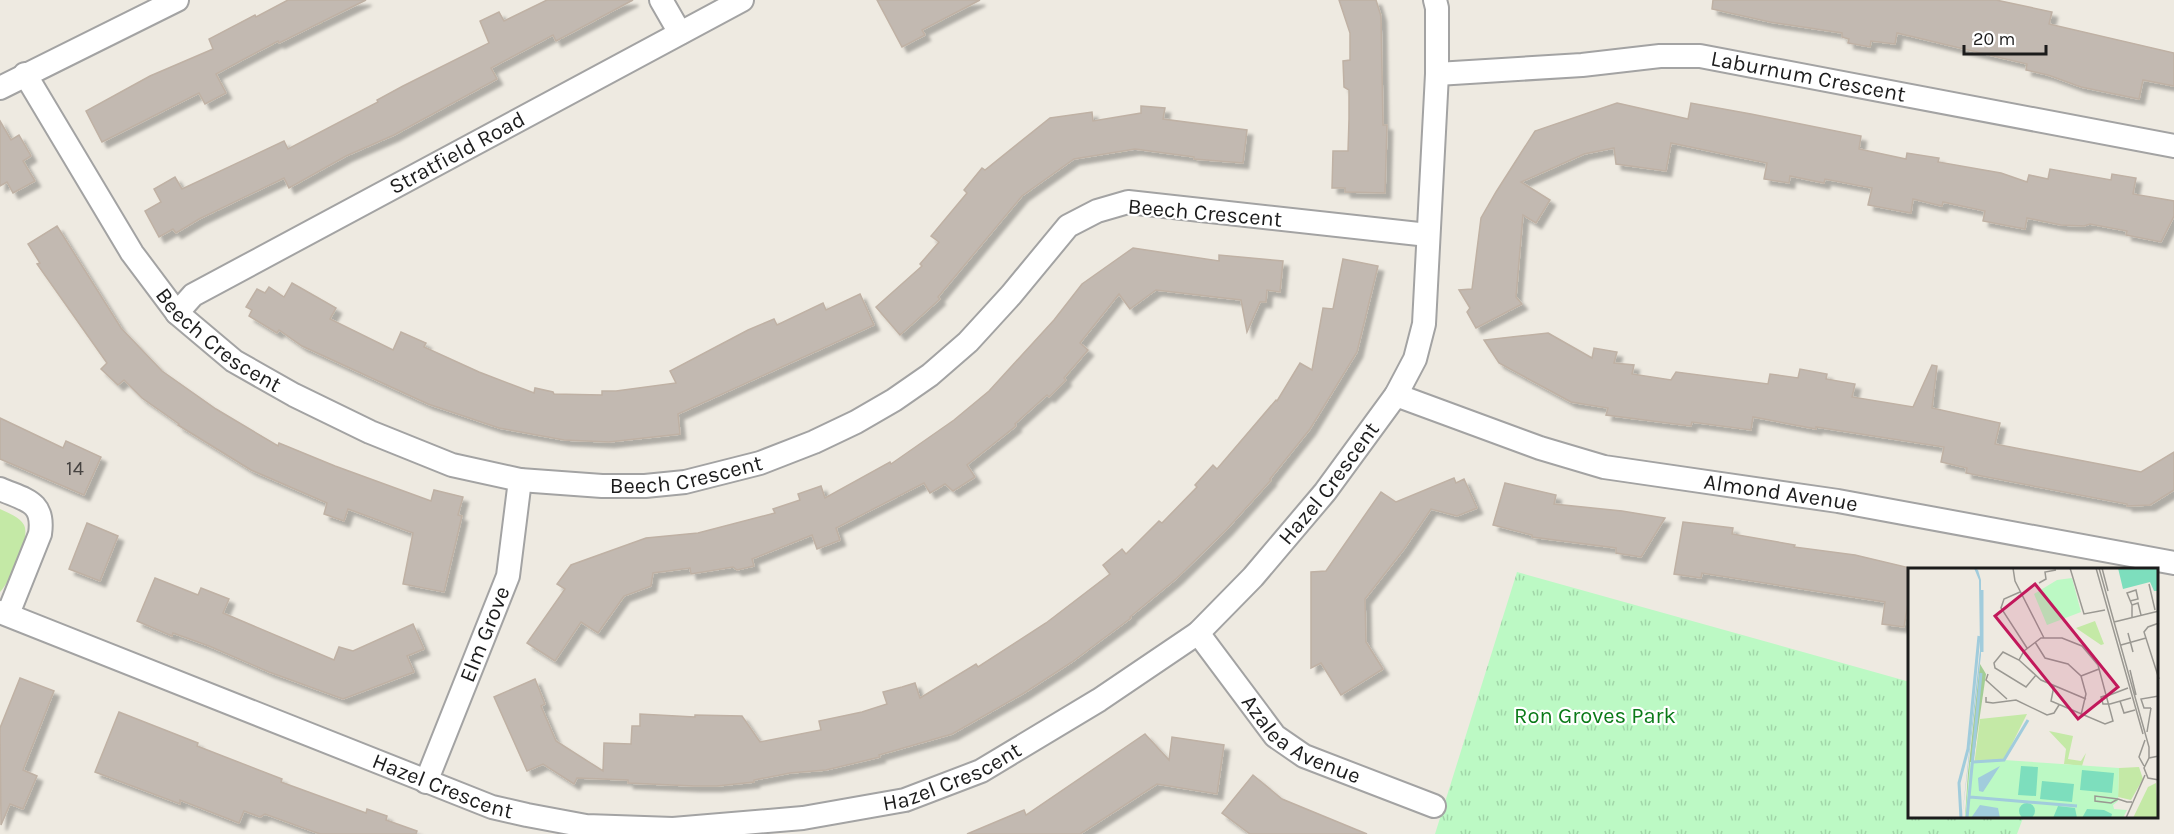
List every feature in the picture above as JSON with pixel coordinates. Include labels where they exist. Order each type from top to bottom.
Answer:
[{"type":"street","points":[[0,88],[177,0]]},
{"type":"street","points":[[661,0],[680,33]]},
{"type":"street","name":"Stratfield Road","points":[[177,313],[193,295],[742,0]]},
{"type":"street","name":"Hazel Crescent","points":[[4,613],[492,807],[586,826],[673,829],[803,818],[905,800],[981,771],[1099,700],[1198,633],[1252,577],[1325,492],[1396,395],[1415,359],[1424,324],[1437,74],[1435,0]]},
{"type":"street","name":"Laburnum Crescent","points":[[1437,74],[1582,65],[1660,56],[1700,56],[2174,146]]},
{"type":"street","name":"Beech Crescent","points":[[25,74],[132,253],[177,313],[234,360],[294,394],[360,427],[452,465],[520,480],[602,486],[645,486],[685,482],[760,462],[814,442],[856,422],[894,400],[930,375],[975,334],[1011,296],[1068,226],[1097,211],[1128,202],[1428,236]]},
{"type":"street","name":"Almond Avenue","points":[[1396,395],[1540,448],[1604,467],[1838,501],[2174,563]]},
{"type":"street","name":"Elm Grove","points":[[426,782],[508,576],[520,480]]},
{"type":"street","points":[[0,489],[33,504],[40,512],[42,521],[40,534],[4,613]]},
{"type":"street","name":"Azalea Avenue","points":[[1198,633],[1275,736],[1290,748],[1304,756],[1434,806]]},
{"type":"green space","points":[[0,509],[20,520],[24,525],[25,540],[9,579],[0,592]]},
{"type":"green space","name":"Ron Groves Park","points":[[1517,572],[1908,681],[1908,819],[2023,819],[2017,834],[1435,834]]},
{"type":"building","points":[[288,0],[366,0],[279,43],[278,41],[216,74],[226,93],[205,104],[199,93],[102,142],[86,111],[150,76],[213,49],[209,39]]},
{"type":"building","points":[[547,0],[633,0],[556,41],[553,35],[491,68],[497,79],[394,135],[346,156],[289,188],[284,178],[199,219],[176,233],[173,229],[159,237],[145,211],[161,202],[154,189],[175,177],[182,189],[284,141],[288,149],[378,102],[377,100],[403,86],[489,43],[480,21],[499,12],[504,21]]},
{"type":"building","points":[[877,0],[980,0],[922,30],[925,35],[902,47]]},
{"type":"building","points":[[1339,0],[1376,0],[1381,16],[1383,125],[1387,125],[1385,193],[1345,192],[1345,188],[1332,188],[1333,151],[1348,151],[1349,90],[1344,87],[1343,61],[1350,60],[1350,33]]},
{"type":"building","points":[[1713,0],[1996,0],[2052,12],[2049,24],[2174,53],[2174,86],[2143,80],[2139,99],[2081,87],[2026,70],[2027,64],[1897,33],[1895,44],[1871,41],[1870,47],[1848,43],[1849,39],[1842,37],[1842,33],[1770,22],[1712,9]]},
{"type":"building","points":[[1617,103],[1688,119],[1691,103],[1751,114],[1861,136],[1859,149],[1906,159],[1907,153],[1939,158],[1938,162],[2001,173],[2027,182],[2029,175],[2048,179],[2050,169],[2111,180],[2112,174],[2136,178],[2133,194],[2174,201],[2174,216],[2161,242],[2126,235],[2127,231],[2090,224],[2061,225],[2027,218],[2025,229],[1983,221],[1985,211],[1943,202],[1942,206],[1913,199],[1911,213],[1868,205],[1872,188],[1825,179],[1824,183],[1790,176],[1789,183],[1764,179],[1767,163],[1671,143],[1666,171],[1616,164],[1614,148],[1584,154],[1521,182],[1550,200],[1536,223],[1523,215],[1516,297],[1522,304],[1476,328],[1467,312],[1470,308],[1459,290],[1472,289],[1481,218],[1496,192],[1535,131]]},
{"type":"building","points":[[1141,106],[1165,108],[1163,119],[1247,130],[1243,163],[1194,159],[1194,157],[1135,149],[1074,159],[1022,196],[938,297],[940,299],[900,335],[876,307],[922,266],[920,264],[939,242],[931,236],[967,193],[964,190],[982,168],[985,170],[1050,118],[1092,112],[1093,121],[1141,113]]},
{"type":"building","points":[[0,121],[11,140],[19,135],[31,156],[23,161],[35,181],[13,193],[7,182],[0,186]]},
{"type":"building","points":[[57,226],[121,328],[162,371],[216,409],[278,446],[279,443],[431,501],[434,490],[463,497],[458,515],[462,516],[444,592],[403,584],[413,533],[348,509],[344,521],[324,514],[327,503],[251,470],[178,425],[142,398],[124,380],[118,385],[101,369],[107,363],[37,264],[40,263],[28,244]]},
{"type":"building","points":[[1133,248],[1219,261],[1219,255],[1283,261],[1280,292],[1267,290],[1266,302],[1260,302],[1247,332],[1241,300],[1156,290],[1130,309],[1119,294],[1080,343],[1088,350],[1064,378],[1066,380],[1015,424],[1016,426],[967,465],[975,477],[953,491],[945,484],[930,493],[924,483],[836,528],[840,540],[817,549],[812,535],[752,559],[754,566],[737,570],[733,567],[691,574],[690,568],[653,573],[651,586],[624,596],[598,633],[581,622],[555,661],[527,643],[565,589],[557,584],[571,565],[646,538],[698,533],[775,513],[773,509],[800,500],[798,494],[821,486],[825,498],[890,462],[891,464],[954,420],[989,391],[1054,320],[1082,284]]},
{"type":"building","points":[[1343,259],[1378,266],[1357,352],[1310,429],[1271,480],[1227,529],[1177,578],[1131,618],[1072,662],[1024,693],[952,734],[879,755],[880,757],[826,770],[790,773],[754,780],[754,782],[694,786],[577,778],[574,784],[543,764],[527,771],[494,697],[535,679],[545,704],[541,706],[556,741],[603,771],[604,743],[631,744],[632,726],[640,726],[640,714],[695,717],[695,715],[742,716],[760,742],[821,730],[819,721],[887,704],[883,692],[915,683],[920,698],[976,664],[978,667],[1046,623],[1110,574],[1103,565],[1122,549],[1126,554],[1159,521],[1162,523],[1197,487],[1195,485],[1213,465],[1217,469],[1277,401],[1300,363],[1312,370],[1323,308],[1333,309]]},
{"type":"building","points":[[292,283],[336,308],[330,319],[393,350],[401,332],[426,343],[424,347],[479,372],[534,393],[535,388],[554,394],[602,395],[602,391],[676,383],[670,371],[748,330],[774,319],[777,325],[823,303],[826,310],[860,294],[874,325],[678,414],[680,434],[609,442],[564,440],[499,428],[428,404],[302,346],[279,330],[277,333],[249,316],[252,310],[246,307],[257,289],[265,293],[269,287],[284,297]]},
{"type":"building","points":[[1548,333],[1592,358],[1594,348],[1617,352],[1614,363],[1634,365],[1632,374],[1671,380],[1676,372],[1768,384],[1770,374],[1798,378],[1800,369],[1827,374],[1826,379],[1855,384],[1852,397],[1913,407],[1932,365],[1937,366],[1932,408],[2000,423],[1995,444],[2141,472],[2174,452],[2174,490],[2150,505],[2127,506],[2127,504],[1966,473],[1967,468],[1941,462],[1944,447],[1816,427],[1816,429],[1753,417],[1751,430],[1692,422],[1691,426],[1606,415],[1608,408],[1571,402],[1499,363],[1484,340]]},
{"type":"building","points":[[0,418],[63,448],[66,441],[101,457],[84,495],[0,459]]},
{"type":"building","points":[[1454,478],[1456,483],[1464,479],[1477,508],[1457,516],[1431,509],[1404,549],[1365,599],[1366,642],[1383,669],[1341,695],[1321,663],[1311,668],[1311,572],[1326,571],[1381,492],[1396,502]]},
{"type":"building","points":[[1505,483],[1556,495],[1554,504],[1665,518],[1641,557],[1616,553],[1616,548],[1532,537],[1532,535],[1493,525]]},
{"type":"building","points":[[1683,522],[1733,528],[1732,534],[1795,545],[1794,547],[1855,555],[1910,568],[1908,568],[1908,603],[1904,627],[1882,624],[1885,602],[1702,573],[1701,578],[1674,574]]},
{"type":"building","points":[[87,523],[118,536],[100,581],[69,569]]},
{"type":"building","points":[[155,578],[198,595],[201,588],[229,599],[223,613],[334,660],[339,647],[353,651],[413,624],[424,649],[407,656],[414,672],[343,699],[269,672],[209,646],[173,633],[172,636],[137,621]]},
{"type":"building","points":[[20,678],[54,691],[23,770],[37,776],[23,809],[10,804],[1,825],[0,728]]},
{"type":"building","points":[[119,712],[282,779],[281,782],[366,813],[367,809],[387,816],[386,820],[417,831],[416,834],[320,834],[265,814],[260,817],[244,811],[239,823],[180,800],[180,804],[95,772]]},
{"type":"building","points":[[1145,734],[1169,760],[1172,737],[1224,745],[1217,794],[1157,784],[1080,834],[967,834],[1024,810],[1026,815]]},
{"type":"building","points":[[1253,775],[1282,799],[1367,834],[1250,834],[1222,813]]}]
